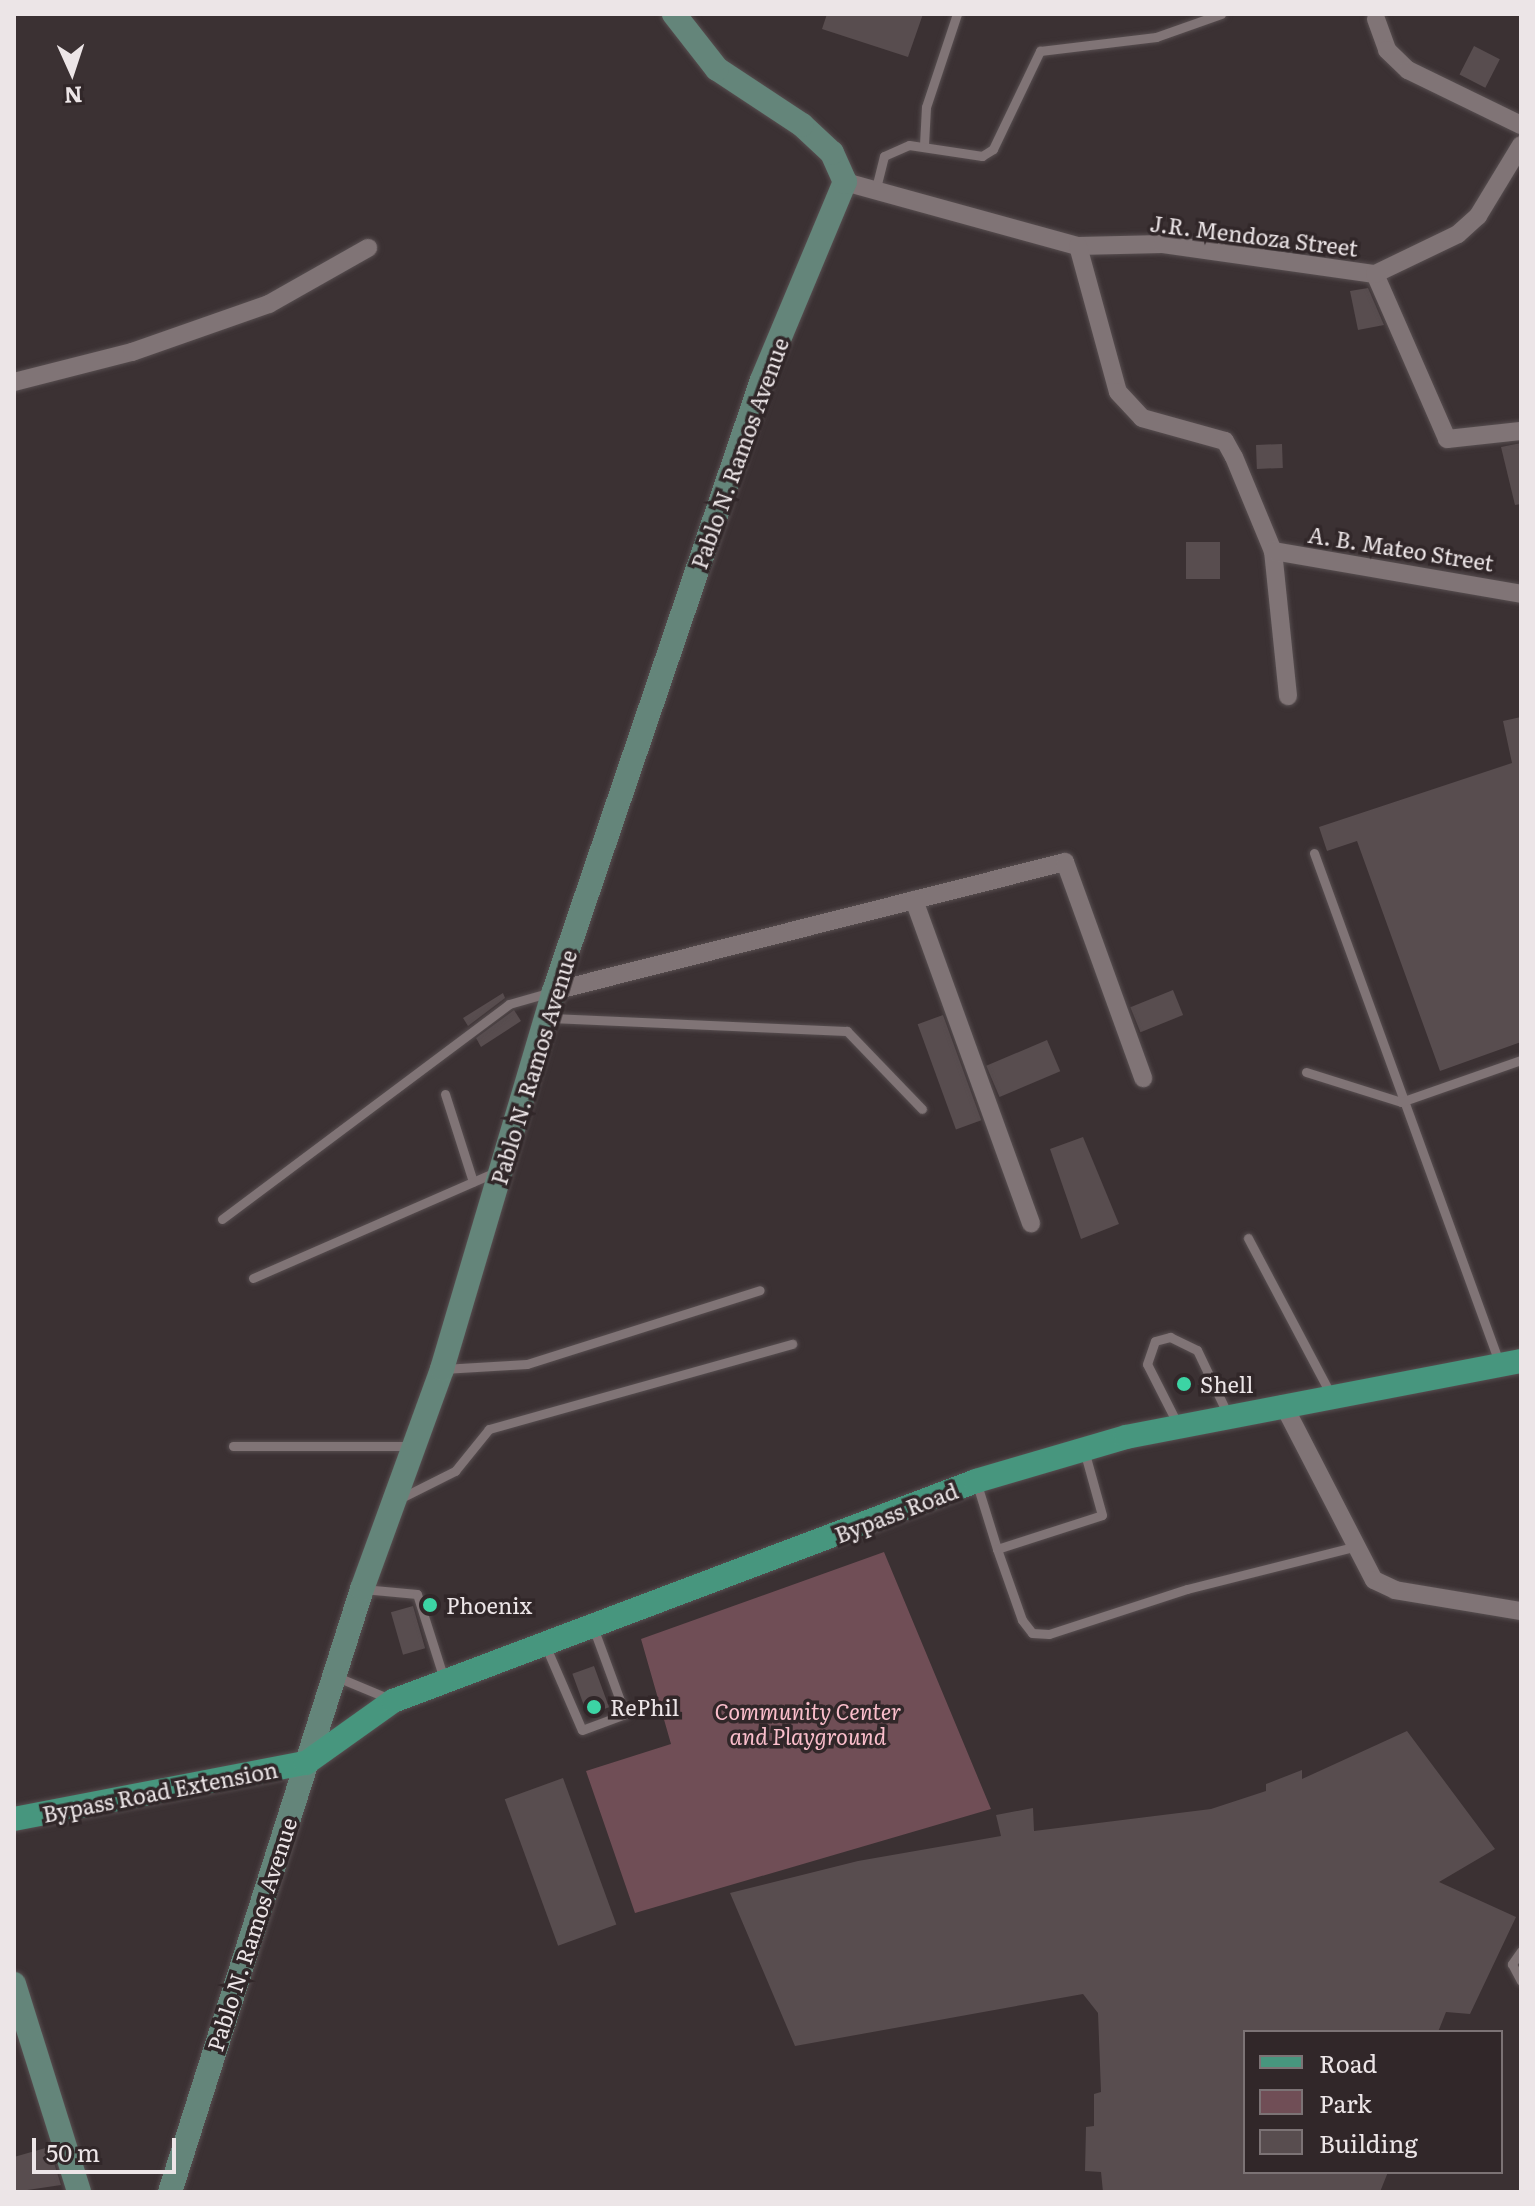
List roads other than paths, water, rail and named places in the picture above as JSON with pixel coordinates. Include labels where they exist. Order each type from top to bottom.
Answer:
[{"type":"main road","name":"Bypass Road","points":[[306,1763],[393,1701],[546,1647],[976,1481],[1084,1450],[1228,1415],[1511,1364]]},
{"type":"main road","name":"Bypass Road Extension","points":[[14,1819],[306,1763]]},
{"type":"street","points":[[674,14],[717,69],[802,125],[832,153],[845,182]]},
{"type":"street","points":[[1376,19],[1387,50],[1408,70],[1521,125]]},
{"type":"street","points":[[1521,145],[1478,216],[1458,234],[1375,274],[1447,439],[1521,431]]},
{"type":"street","name":"J.R. Mendoza Street","points":[[845,182],[1078,246],[1163,244],[1375,274]]},
{"type":"street","name":"Pablo N. Ramos Avenue","points":[[170,2192],[306,1763],[337,1677],[362,1589],[442,1369],[554,991],[762,380],[845,182]]},
{"type":"street","points":[[1078,246],[1118,392],[1142,418],[1225,441],[1273,551],[1288,696]]},
{"type":"street","points":[[14,382],[132,352],[269,304],[368,248]]},
{"type":"street","name":"A. B. Mateo Street","points":[[1273,551],[1521,594]]},
{"type":"street","points":[[554,991],[1065,862],[1143,1078]]},
{"type":"street","points":[[914,900],[1031,1224]]},
{"type":"street","points":[[1283,1404],[1353,1547],[1374,1580],[1395,1590],[1521,1611]]},
{"type":"street","points":[[14,1984],[79,2192]]},
{"type":"lane","points":[[924,145],[926,107],[957,14]]},
{"type":"lane","points":[[875,192],[884,156],[924,145],[982,156],[993,149],[1040,51],[1156,37],[1221,14]]},
{"type":"lane","points":[[1314,853],[1401,1102],[1511,1364]]},
{"type":"lane","points":[[222,1219],[509,1004],[554,991]]},
{"type":"lane","points":[[546,1018],[847,1031],[922,1109]]},
{"type":"lane","points":[[1306,1072],[1401,1102],[1521,1060]]},
{"type":"lane","points":[[445,1094],[473,1182]]},
{"type":"lane","points":[[253,1278],[501,1169]]},
{"type":"lane","points":[[1248,1238],[1331,1395]]},
{"type":"lane","points":[[442,1369],[527,1364],[760,1290]]},
{"type":"lane","points":[[1178,1426],[1147,1364],[1155,1341],[1170,1337],[1197,1350],[1228,1415]]},
{"type":"lane","points":[[393,1502],[455,1471],[489,1429],[792,1344]]},
{"type":"lane","points":[[233,1446],[413,1446]]},
{"type":"lane","points":[[997,1549],[1102,1515],[1084,1450]]},
{"type":"lane","points":[[976,1481],[1022,1620],[1032,1633],[1049,1634],[1187,1589],[1353,1547]]},
{"type":"lane","points":[[362,1589],[417,1594],[445,1683]]},
{"type":"lane","points":[[546,1647],[582,1730],[625,1714],[593,1627]]},
{"type":"lane","points":[[337,1677],[393,1701]]},
{"type":"lane","points":[[1521,1951],[1512,1964],[1521,1981]]},
{"type":"place","name":"Shell","points":[[1184,1384]]},
{"type":"place","name":"Phoenix","points":[[430,1605]]},
{"type":"place","name":"RePhil","points":[[594,1707]]},
{"type":"park label","name":"Community Center and Playground","points":[[808,1722]]}]
